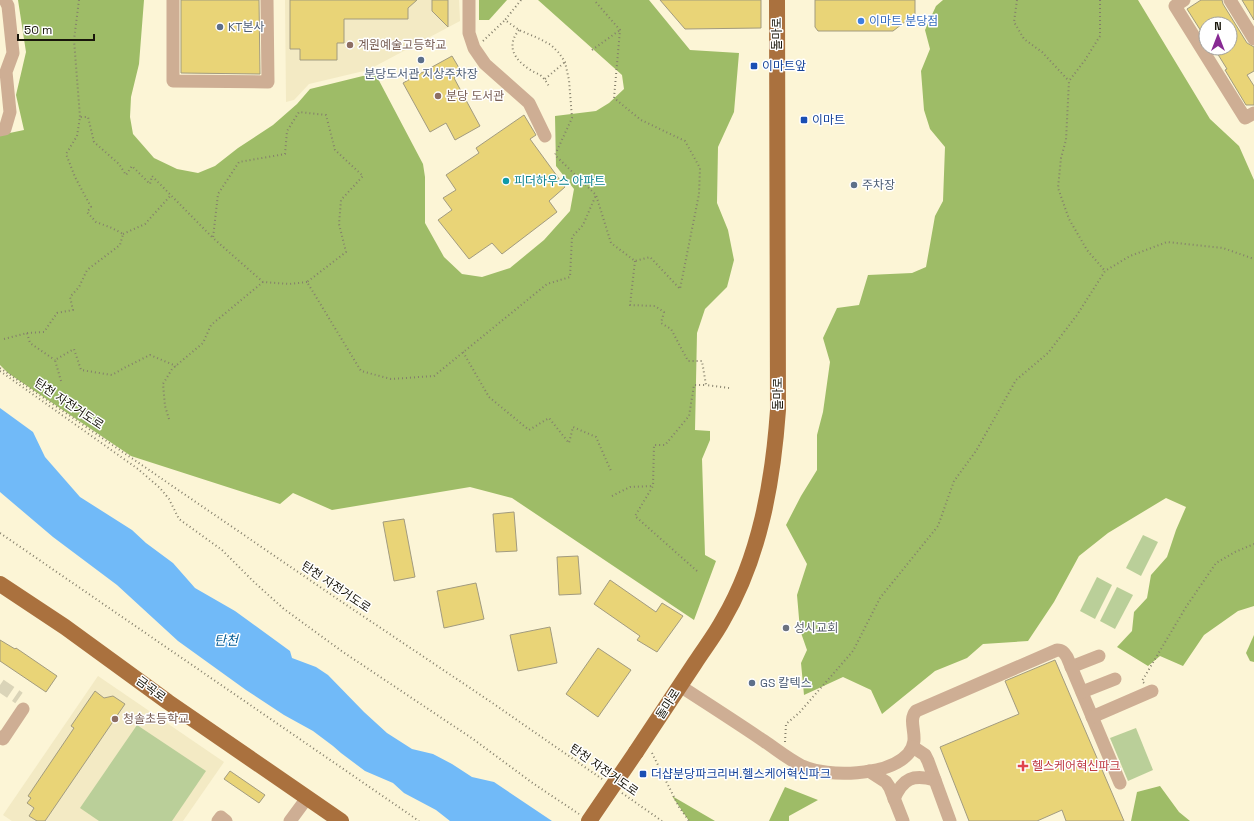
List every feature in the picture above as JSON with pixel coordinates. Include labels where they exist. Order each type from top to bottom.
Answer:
[{"type":"main road","name":"돌마로","points":[[586,819],[640,746],[723,620],[738,592],[759,533],[773,461],[778,410],[777,0]]},
{"type":"main road","name":"금곡로","points":[[0,584],[65,627],[168,702],[342,821]]},
{"type":"street","points":[[0,130],[6,129],[10,112],[6,72],[13,53],[8,6],[5,0]]},
{"type":"street","points":[[173,0],[173,81],[268,82],[267,0]]},
{"type":"street","points":[[469,0],[469,33],[474,48],[485,64],[502,75],[529,104],[545,136]]},
{"type":"street","points":[[1184,0],[1175,6],[1245,118],[1254,113]]},
{"type":"street","points":[[1230,0],[1254,39]]},
{"type":"street","points":[[680,686],[802,766],[825,772],[851,773],[869,771],[890,765],[908,754],[913,747],[915,738],[912,721],[913,715],[916,712],[1057,650],[1061,650],[1071,667],[1120,783]]},
{"type":"street","points":[[1071,667],[1098,656]]},
{"type":"street","points":[[1082,692],[1114,679]]},
{"type":"street","points":[[1092,717],[1152,692]]},
{"type":"street","points":[[0,737],[3,739],[23,710]]},
{"type":"street","points":[[913,747],[925,756],[950,821]]},
{"type":"street","points":[[869,771],[886,782],[903,821]]},
{"type":"street","points":[[894,799],[898,790],[907,781],[919,777],[935,780]]},
{"type":"street","points":[[290,821],[307,798]]},
{"type":"street","points":[[218,821],[221,817],[226,821]]},
{"type":"path","points":[[80,0],[74,40],[80,117],[77,136],[66,154],[75,177],[91,207],[87,212],[96,222],[123,234]]},
{"type":"path","points":[[482,43],[505,20],[521,0]]},
{"type":"path","points":[[594,0],[620,30],[614,98],[641,120],[685,141],[700,168],[699,194],[680,289],[650,257],[635,261]]},
{"type":"path","points":[[1017,0],[1014,22],[1024,39],[1042,52],[1069,81]]},
{"type":"path","points":[[1100,0],[1100,36],[1085,60],[1069,81],[1066,140],[1061,158],[1058,188],[1069,219],[1087,250],[1105,271]]},
{"type":"path","points":[[505,20],[519,30],[551,45],[565,62],[569,80],[572,118],[555,155],[596,195],[611,243],[635,261]]},
{"type":"path","points":[[519,30],[513,37],[512,42],[514,52],[522,64],[545,79],[550,88]]},
{"type":"path","points":[[592,50],[620,30]]},
{"type":"path","points":[[545,79],[565,62]]},
{"type":"path","points":[[80,117],[88,117],[94,142],[119,164],[126,175],[132,166],[150,184],[152,176],[213,238],[263,282],[289,284],[307,282],[346,252],[339,224],[341,200],[363,176],[335,150],[326,115],[299,112],[287,131],[285,154],[240,162],[218,194],[213,238]]},
{"type":"path","points":[[123,234],[145,224],[171,195]]},
{"type":"path","points":[[307,282],[361,371],[391,380],[434,376],[547,284],[570,277],[572,237],[583,225],[596,195]]},
{"type":"path","points":[[4,339],[27,333],[44,332],[58,313],[73,310],[70,297],[79,287],[87,270],[120,245],[123,234]]},
{"type":"path","points":[[784,754],[786,724],[799,713],[853,651],[880,598],[938,526],[954,481],[976,451],[1016,380],[1048,353],[1077,315],[1105,271],[1130,256],[1167,242],[1223,248],[1254,259]]},
{"type":"path","points":[[635,261],[630,305],[655,306],[664,312],[661,323],[671,329],[688,361],[702,361],[706,385]]},
{"type":"path","points":[[169,419],[165,406],[163,384],[172,369],[203,343],[211,325],[263,282]]},
{"type":"path","points":[[27,333],[30,343],[55,360],[61,381]]},
{"type":"path","points":[[55,360],[74,349],[82,370],[112,375],[150,355],[176,366]]},
{"type":"path","points":[[463,352],[490,397],[529,430],[549,418],[569,443],[573,427],[596,437],[611,471]]},
{"type":"path","name":"탄천 자전거도로","points":[[0,368],[605,781]]},
{"type":"path","points":[[0,371],[138,469],[160,488],[169,499],[179,519],[222,550],[254,583],[284,609],[343,652],[473,739],[534,784],[586,819]]},
{"type":"path","points":[[697,571],[635,516],[653,486],[654,445],[664,445],[690,416],[694,385],[729,388]]},
{"type":"path","points":[[612,496],[630,487],[653,486]]},
{"type":"path","points":[[0,533],[418,821]]},
{"type":"path","points":[[1152,692],[1142,681],[1186,607],[1216,563],[1235,552],[1254,544]]},
{"type":"path","points":[[640,746],[689,821]]},
{"type":"path","name":"탄천 자전거도로","points":[[618,790],[662,821]]},
{"type":"shaded area","name":"계원예술고등학교","points":[[285,0],[459,0],[460,21],[368,70],[309,84],[294,100],[286,102]]},
{"type":"shaded area","name":"청솔초등학교","points":[[98,676],[224,762],[183,821],[12,821],[3,815]]},
{"type":"green space","points":[[18,0],[144,0],[139,64],[131,97],[130,117],[133,134],[154,158],[177,169],[198,173],[215,166],[238,148],[273,125],[297,104],[310,89],[375,73],[423,164],[425,177],[425,223],[444,257],[462,274],[482,277],[510,268],[544,240],[570,211],[574,189],[556,166],[555,116],[596,111],[609,103],[624,89],[622,75],[538,0],[649,0],[690,50],[739,53],[734,112],[718,147],[717,203],[728,230],[734,260],[727,287],[705,309],[697,333],[695,430],[710,431],[710,440],[702,459],[705,555],[716,561],[694,620],[512,498],[470,487],[332,510],[293,493],[280,504],[131,456],[8,373],[0,365],[0,135],[24,130],[16,95],[26,52]]},
{"type":"green space","points":[[479,0],[507,0],[489,20],[479,20]]},
{"type":"green space","points":[[943,0],[1138,0],[1210,119],[1239,146],[1254,180],[1254,606],[1238,611],[1204,635],[1183,666],[1160,656],[1148,666],[1117,647],[1132,631],[1134,612],[1147,598],[1151,575],[1167,557],[1186,507],[1166,498],[1108,533],[1079,556],[1054,602],[1028,641],[983,644],[967,658],[935,671],[882,714],[871,690],[843,677],[804,695],[801,663],[807,650],[800,630],[797,595],[807,564],[786,525],[817,470],[817,435],[823,412],[830,362],[823,338],[837,308],[859,305],[868,275],[912,273],[926,267],[935,216],[943,201],[945,147],[930,129],[924,110],[921,71],[930,49],[925,30],[936,6]]},
{"type":"green space","points":[[1143,535],[1158,542],[1141,576],[1126,568]]},
{"type":"green space","points":[[1097,577],[1112,585],[1095,619],[1080,611]]},
{"type":"green space","points":[[1117,587],[1133,595],[1115,629],[1100,621]]},
{"type":"green space","points":[[1254,635],[1254,662],[1250,661],[1246,653]]},
{"type":"green space","points":[[137,725],[206,771],[172,821],[99,821],[80,808]]},
{"type":"green space","points":[[1136,728],[1153,770],[1128,781],[1110,738]]},
{"type":"green space","points":[[1160,786],[1179,812],[1190,821],[1131,821],[1137,792]]},
{"type":"green space","points":[[785,787],[818,800],[789,816],[789,821],[769,821]]},
{"type":"green space","points":[[672,796],[715,821],[689,821]]},
{"type":"water","name":"탄천","points":[[0,408],[33,432],[45,457],[80,497],[132,530],[146,543],[173,563],[195,588],[235,611],[290,651],[292,658],[316,667],[328,675],[387,733],[412,749],[433,754],[472,777],[494,782],[552,821],[450,821],[436,810],[404,793],[393,783],[365,771],[313,731],[284,715],[246,690],[178,641],[117,585],[53,537],[0,492]]},
{"type":"building","name":"KT본사","points":[[181,0],[259,0],[260,74],[181,73]]},
{"type":"building","points":[[290,0],[417,0],[408,8],[408,19],[344,19],[344,43],[337,43],[337,60],[300,60],[300,49],[290,49]]},
{"type":"building","points":[[432,0],[448,0],[448,27],[432,11]]},
{"type":"building","points":[[660,0],[761,0],[761,28],[685,29]]},
{"type":"building","name":"이마트 분당점","points":[[815,0],[915,0],[915,14],[893,31],[818,31],[815,27]]},
{"type":"building","points":[[1201,0],[1222,0],[1230,16],[1198,16],[1198,26],[1187,9]]},
{"type":"building","points":[[1242,0],[1254,0],[1254,20]]},
{"type":"building","points":[[1238,28],[1247,43],[1254,47],[1254,71],[1247,75],[1254,86],[1254,105],[1246,105],[1225,70],[1227,69],[1219,56],[1238,56]]},
{"type":"building","points":[[452,56],[462,73],[454,78],[480,126],[455,140],[446,123],[430,132],[403,83]]},
{"type":"building","name":"피더하우스 아파트","points":[[524,115],[536,135],[530,139],[565,187],[549,201],[557,212],[502,254],[492,243],[469,259],[438,220],[452,210],[443,198],[456,190],[446,175],[479,153],[476,148]]},
{"type":"building","points":[[514,512],[517,551],[496,552],[493,514]]},
{"type":"building","points":[[404,519],[415,577],[394,581],[383,522]]},
{"type":"building","points":[[578,556],[581,594],[559,595],[557,557]]},
{"type":"building","points":[[610,580],[656,612],[662,603],[683,616],[657,652],[637,640],[640,636],[594,604]]},
{"type":"building","points":[[476,583],[484,619],[444,628],[437,591]]},
{"type":"building","points":[[550,627],[557,663],[518,671],[510,635]]},
{"type":"building","points":[[0,640],[15,649],[16,648],[57,676],[46,692],[0,661]]},
{"type":"building","points":[[598,648],[631,670],[598,717],[566,694]]},
{"type":"building","points":[[1055,660],[1124,821],[1066,821],[1062,810],[1037,821],[969,821],[940,747],[1019,714],[1005,681]]},
{"type":"building","points":[[95,691],[104,698],[113,696],[125,704],[45,821],[37,821],[29,816],[34,808],[27,803],[31,798],[28,796],[74,728],[71,726]]},
{"type":"building","points":[[230,771],[265,795],[259,803],[224,779]]},
{"type":"tunnel","points":[[0,685],[19,698]]},
{"type":"place","name":"이마트 분당점","points":[[861,21]]},
{"type":"place","name":"KT본사","points":[[220,27]]},
{"type":"place","name":"계원예술고등학교","points":[[350,45]]},
{"type":"place","name":"분당도서관 지상주차장","points":[[421,60]]},
{"type":"place","name":"이마트앞","points":[[754,66]]},
{"type":"place","name":"분당 도서관","points":[[438,96]]},
{"type":"place","name":"이마트","points":[[804,120]]},
{"type":"place","name":"피더하우스 아파트","points":[[506,181]]},
{"type":"place","name":"주차장","points":[[854,185]]},
{"type":"place","name":"성시교회","points":[[786,628]]},
{"type":"place","name":"GS 칼텍스","points":[[752,683]]},
{"type":"place","name":"청솔초등학교","points":[[115,719]]},
{"type":"place","name":"헬스케어혁신파크","points":[[1023,766]]},
{"type":"place","name":"더샵분당파크리버.헬스케어혁신파크","points":[[643,774]]}]
